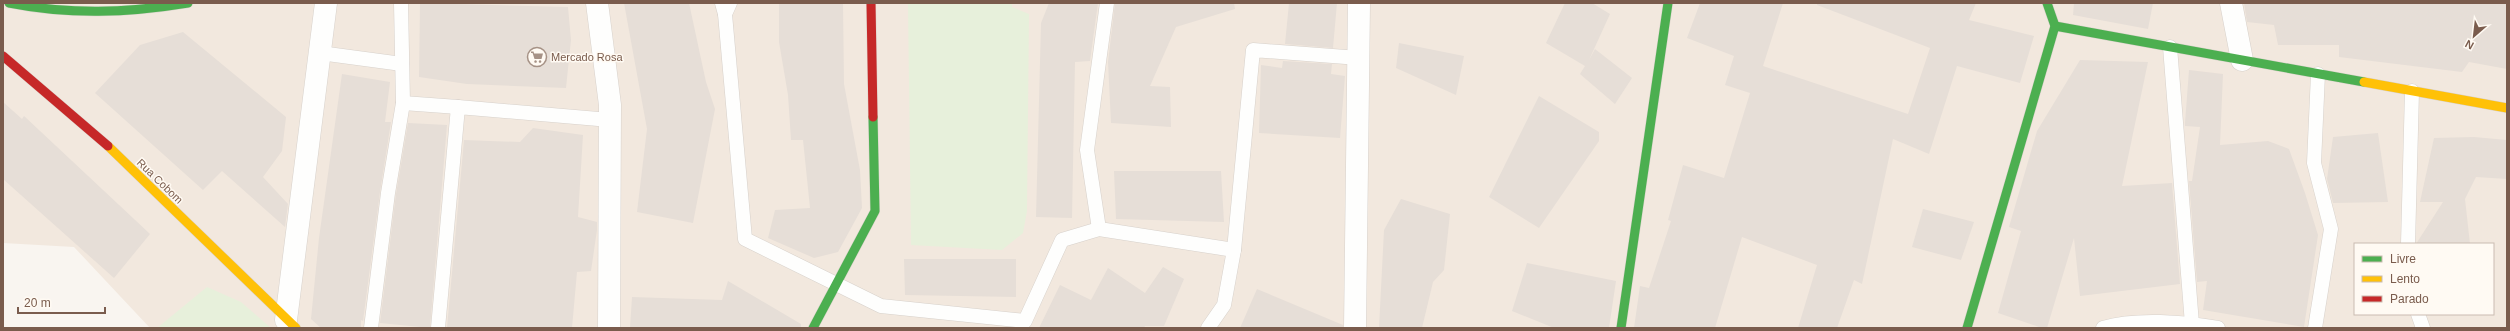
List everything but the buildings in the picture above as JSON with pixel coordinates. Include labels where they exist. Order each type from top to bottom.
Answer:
[{"type":"street","points":[[9,3],[47,12],[107,14],[188,3]]},
{"type":"street","points":[[291,324],[326,3]]},
{"type":"street","points":[[597,3],[610,120],[609,328]]},
{"type":"street","points":[[813,328],[875,211],[871,3]]},
{"type":"street","points":[[1355,328],[1359,3]]},
{"type":"street","points":[[1621,328],[1646,167],[1668,3]]},
{"type":"street","points":[[1967,328],[2055,26],[2047,3]]},
{"type":"street","points":[[2231,3],[2242,60]]},
{"type":"street","points":[[2055,26],[2507,108]]},
{"type":"street","name":"Rua Cobom","points":[[3,56],[103,141],[291,324]]},
{"type":"lane","points":[[371,328],[388,193],[403,103],[401,3]]},
{"type":"lane","points":[[1099,229],[1087,150],[1107,3]]},
{"type":"lane","points":[[726,7],[745,239],[836,285],[881,306],[1025,321],[1062,240],[1099,229],[1234,250]]},
{"type":"lane","points":[[2170,47],[2192,324]]},
{"type":"lane","points":[[1208,328],[1224,305],[1234,250],[1253,50],[1359,58]]},
{"type":"lane","points":[[320,53],[402,64]]},
{"type":"lane","points":[[2315,328],[2331,229],[2314,163],[2318,74]]},
{"type":"lane","points":[[2408,243],[2412,91]]},
{"type":"lane","points":[[403,103],[610,120]]},
{"type":"lane","points":[[438,328],[458,107]]},
{"type":"lane","points":[[2418,315],[2423,328]]},
{"type":"lane","points":[[2103,328],[2117,326],[2192,324],[2218,328]]},
{"type":"shaded area","points":[[3,3],[2507,3],[2507,328],[150,328],[74,247],[3,243]]},
{"type":"green space","points":[[908,3],[1012,3],[1012,7],[1029,14],[1027,211],[1023,233],[1002,250],[911,245]]},
{"type":"green space","points":[[207,287],[241,302],[271,328],[157,328]]},
{"type":"traffic: fast","points":[[9,3],[32,7],[76,11],[121,11],[188,3]]},
{"type":"traffic: fast","points":[[1621,328],[1668,3]]},
{"type":"traffic: fast","points":[[1967,328],[2055,26],[2047,3]]},
{"type":"traffic: fast","points":[[2055,26],[2364,82]]},
{"type":"traffic: fast","points":[[813,328],[875,211],[873,117]]},
{"type":"traffic: slow","points":[[2364,82],[2507,108]]},
{"type":"traffic: slow","points":[[108,146],[296,328]]},
{"type":"traffic: jam","points":[[871,3],[873,117]]},
{"type":"traffic: jam","points":[[3,56],[108,146]]},
{"type":"place","name":"Mercado Rosa","points":[[537,57]]}]
